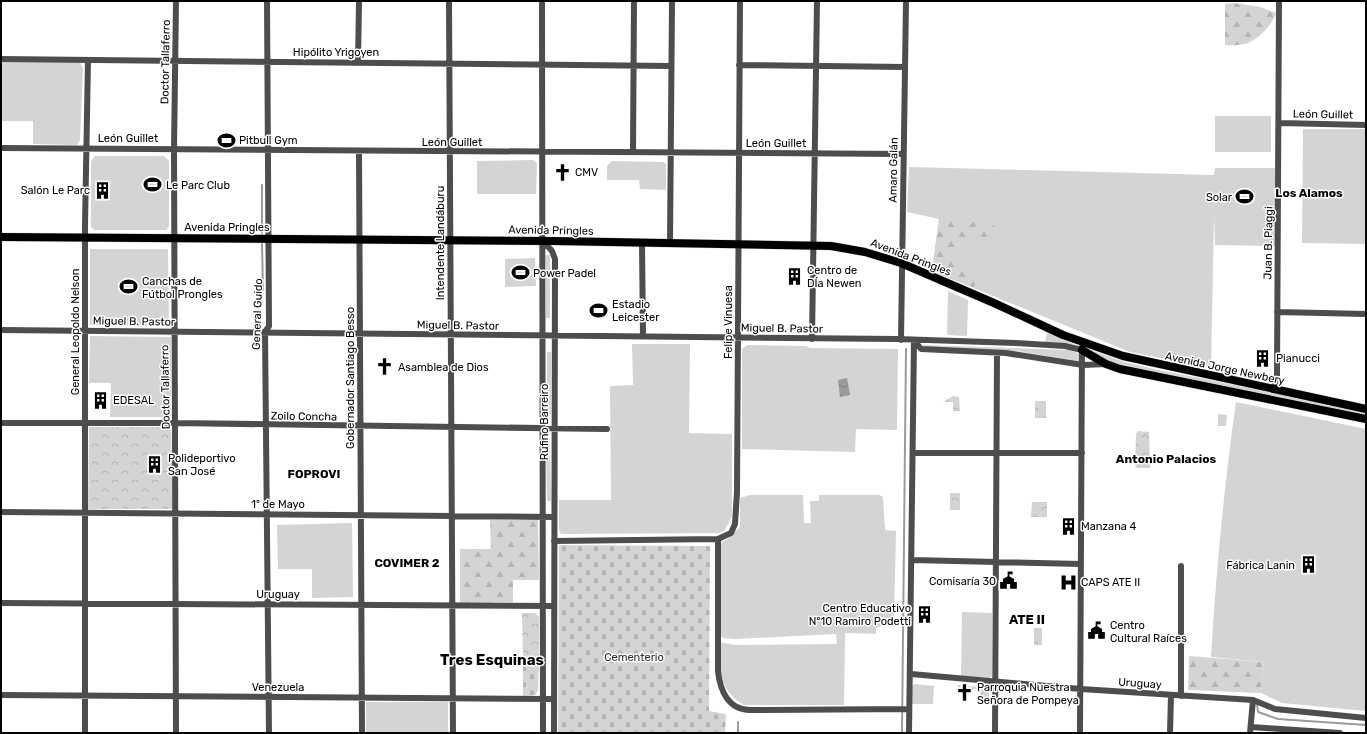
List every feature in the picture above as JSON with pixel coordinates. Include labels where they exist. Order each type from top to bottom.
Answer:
[{"type":"main road","name":"Avenida Pringles","points":[[1,237],[812,244],[865,252],[901,263],[994,303],[1063,335],[1082,346]]},
{"type":"main road","name":"Avenida Jorge Newbery","points":[[1082,346],[1106,364],[1366,419]]},
{"type":"main road","name":"Avenida Jorge Newbery","points":[[1082,346],[1136,360],[1366,409]]},
{"type":"street","name":"Doctor Tallaferro","points":[[176,1],[174,149],[174,332],[177,604],[176,733]]},
{"type":"street","name":"General Guido","points":[[266,1],[269,326],[265,332],[269,733]]},
{"type":"street","points":[[358,62],[359,1]]},
{"type":"street","name":"Intendente Landáburu","points":[[449,1],[453,733]]},
{"type":"street","name":"Rufino Barreiro","points":[[542,1],[543,733]]},
{"type":"street","points":[[633,152],[634,1]]},
{"type":"street","points":[[670,243],[672,1]]},
{"type":"street","name":"Felipe Vinuesa","points":[[718,539],[731,533],[734,524],[736,492],[740,1]]},
{"type":"street","points":[[812,339],[816,1]]},
{"type":"street","name":"Amaro Galán","points":[[901,340],[906,1]]},
{"type":"street","name":"Juan B. Piaggi","points":[[1273,390],[1277,376],[1280,1]]},
{"type":"street","name":"Hipólito Yrigoyen","points":[[1,59],[671,66]]},
{"type":"street","name":"General Leopoldo Nelson","points":[[85,733],[85,238],[88,60]]},
{"type":"street","points":[[739,65],[905,67]]},
{"type":"street","name":"León Guillet","points":[[1280,123],[1366,124]]},
{"type":"street","name":"León Guillet","points":[[1,148],[359,152],[903,154]]},
{"type":"street","name":"Gobernador Santiago Besso","points":[[359,152],[360,605],[362,733]]},
{"type":"street","name":"Rufino Barreiro","points":[[543,241],[552,251],[554,259],[554,733]]},
{"type":"street","points":[[642,243],[643,336]]},
{"type":"street","points":[[1277,312],[1366,314]]},
{"type":"street","name":"Miguel B. Pastor","points":[[1,330],[914,340],[1082,346]]},
{"type":"street","points":[[914,340],[921,349],[997,353],[1083,365]]},
{"type":"street","points":[[909,733],[911,674],[914,340]]},
{"type":"street","points":[[1080,733],[1082,346]]},
{"type":"street","points":[[996,733],[997,353]]},
{"type":"street","name":"Avenida Jorge Newbery","points":[[1083,365],[1106,364]]},
{"type":"street","name":"Zoilo Concha","points":[[1,423],[175,423],[360,427],[607,429]]},
{"type":"street","points":[[913,453],[1082,453]]},
{"type":"street","name":"1º de Mayo","points":[[1,512],[554,517]]},
{"type":"street","points":[[554,541],[718,539],[718,671],[722,692],[736,708],[746,710],[910,709]]},
{"type":"street","points":[[912,560],[1081,564]]},
{"type":"street","points":[[1181,566],[1181,696]]},
{"type":"street","name":"Uruguay","points":[[1,603],[554,606]]},
{"type":"street","name":"Uruguay","points":[[911,674],[1081,689],[1254,700],[1275,709],[1366,718]]},
{"type":"street","name":"Venezuela","points":[[1,695],[554,699]]},
{"type":"street","points":[[1170,733],[1171,695]]},
{"type":"street","points":[[1254,700],[1251,730],[1340,733]]},
{"type":"green space","points":[[1235,3],[1260,7],[1276,13],[1269,26],[1261,35],[1252,41],[1242,45],[1225,45],[1225,4]]},
{"type":"green space","points":[[1,62],[80,62],[83,68],[80,140],[77,145],[33,144],[33,121],[1,121]]},
{"type":"green space","points":[[1215,116],[1271,116],[1271,152],[1215,152]]},
{"type":"green space","points":[[1303,129],[1366,129],[1366,244],[1302,243]]},
{"type":"green space","points":[[95,156],[164,156],[169,161],[169,227],[166,230],[94,230],[91,227],[91,161]]},
{"type":"green space","points":[[533,160],[537,163],[536,194],[477,194],[477,161]]},
{"type":"green space","points":[[612,161],[663,162],[666,164],[666,190],[640,189],[639,180],[607,180],[607,166]]},
{"type":"green space","points":[[909,167],[1214,175],[1215,168],[1275,168],[1275,246],[1215,245],[1214,215],[1211,368],[1130,352],[932,271],[939,219],[907,212]]},
{"type":"green space","points":[[939,219],[953,219],[994,226],[1000,237],[999,240],[969,241],[959,247],[954,253],[955,257],[965,270],[975,278],[975,286],[972,287],[932,271]]},
{"type":"green space","name":"Canchas de Fútbol Prongles","points":[[90,249],[168,249],[169,326],[90,325]]},
{"type":"green space","points":[[546,255],[550,255],[550,318],[546,318]]},
{"type":"green space","name":"Power Padel","points":[[535,258],[536,286],[505,287],[505,259]]},
{"type":"green space","points":[[948,291],[968,300],[967,336],[947,335]]},
{"type":"green space","points":[[1047,332],[1074,344],[1045,342]]},
{"type":"green space","points":[[90,336],[171,337],[171,417],[110,417],[111,383],[89,383]]},
{"type":"green space","points":[[632,344],[690,344],[689,433],[732,434],[732,516],[725,530],[720,533],[561,534],[559,530],[559,500],[611,500],[610,386],[633,385]]},
{"type":"green space","points":[[747,345],[806,346],[810,348],[898,349],[897,430],[856,429],[855,452],[742,449],[742,349]]},
{"type":"green space","points":[[923,345],[1071,350],[1079,354],[1080,360],[1078,361],[1016,351],[926,348]]},
{"type":"green space","points":[[1088,349],[1125,362],[1159,370],[1366,411],[1366,417],[1117,366]]},
{"type":"green space","points":[[547,352],[551,352],[551,414],[547,414]]},
{"type":"green space","points":[[953,396],[959,397],[960,411],[953,411],[953,402],[943,402]]},
{"type":"green space","points":[[1035,401],[1046,401],[1046,418],[1035,418]]},
{"type":"green space","points":[[1236,402],[1366,429],[1365,711],[1282,703],[1261,693],[1264,662],[1211,657],[1221,530]]},
{"type":"green space","points":[[1218,414],[1227,415],[1226,426],[1218,426]]},
{"type":"green space","points":[[89,427],[171,427],[173,509],[88,509]]},
{"type":"green space","points":[[1138,431],[1149,432],[1150,468],[1137,468],[1135,466],[1136,434]]},
{"type":"green space","points":[[550,438],[551,501],[547,501],[546,439]]},
{"type":"green space","points":[[950,493],[960,493],[960,510],[950,510]]},
{"type":"green space","points":[[750,495],[803,495],[804,523],[811,523],[810,501],[819,501],[819,495],[879,495],[883,497],[885,530],[896,531],[894,618],[885,618],[885,625],[876,628],[876,634],[845,633],[844,705],[744,705],[729,692],[725,685],[720,669],[719,642],[735,645],[837,644],[836,634],[735,639],[723,638],[720,635],[718,552],[722,542],[729,538],[740,527],[740,498]]},
{"type":"green space","points":[[1032,502],[1047,502],[1047,517],[1031,517]]},
{"type":"green space","points":[[538,519],[539,580],[513,580],[513,602],[460,603],[460,549],[491,549],[490,520]]},
{"type":"green space","points":[[352,523],[353,597],[312,598],[312,569],[278,569],[277,525]]},
{"type":"green space","name":"Cementerio","points":[[559,545],[710,546],[709,711],[726,714],[725,733],[558,733]]},
{"type":"green space","points":[[962,612],[992,613],[992,676],[989,678],[961,676]]},
{"type":"green space","points":[[522,613],[535,613],[539,617],[539,656],[523,656]]},
{"type":"green space","points":[[1034,628],[1042,628],[1042,645],[1034,645]]},
{"type":"green space","points":[[523,656],[539,656],[538,690],[536,695],[523,696]]},
{"type":"green space","points":[[1189,656],[1264,662],[1261,693],[1188,690]]},
{"type":"green space","points":[[915,684],[934,686],[933,704],[912,704],[912,686]]},
{"type":"green space","points":[[958,685],[989,688],[989,703],[981,703],[980,689],[961,690],[961,687],[958,687]]},
{"type":"green space","points":[[366,702],[448,702],[448,733],[366,733]]},
{"type":"water","points":[[847,378],[850,395],[840,397],[838,380]]},
{"type":"waterway","points":[[262,185],[262,233]]},
{"type":"waterway","points":[[262,244],[263,290]]},
{"type":"waterway","points":[[902,733],[906,349]]},
{"type":"waterway","points":[[1257,704],[1258,712],[1278,719],[1366,725]]},
{"type":"waterway","points":[[738,722],[738,733]]},
{"type":"place","name":"Pitbull Gym","points":[[226,140]]},
{"type":"place","name":"CMV","points":[[562,172]]},
{"type":"place","name":"Le Parc Club","points":[[153,185]]},
{"type":"place","name":"Salón Le Parc","points":[[103,190]]},
{"type":"place","name":"Solar","points":[[1245,197]]},
{"type":"place","name":"Power Padel","points":[[520,273]]},
{"type":"place","name":"Centro de DÍa Newen","points":[[794,276]]},
{"type":"place","name":"Canchas de Fútbol Prongles","points":[[129,287]]},
{"type":"place","name":"Estadio Leicester","points":[[599,310]]},
{"type":"place","name":"Pianucci","points":[[1263,358]]},
{"type":"place","name":"Asamblea de Dios","points":[[385,367]]},
{"type":"place","name":"EDESAL","points":[[100,400]]},
{"type":"place","name":"Polideportivo San José","points":[[155,464]]},
{"type":"place","name":"Manzana 4","points":[[1068,526]]},
{"type":"place","name":"Fábrica Lanin","points":[[1308,565]]},
{"type":"place","name":"Comisaría 30","points":[[1009,581]]},
{"type":"place","name":"CAPS ATE II","points":[[1068,582]]},
{"type":"place","name":"Centro Educativo N°10 Ramiro Podetti","points":[[924,614]]},
{"type":"place","name":"Centro Cultural Raíces","points":[[1097,631]]},
{"type":"place","name":"Parroquia Nuestra Señora de Pompeya","points":[[964,693]]},
{"type":"district","name":"Los Alamos","points":[[1309,193]]},
{"type":"district","name":"Antonio Palacios","points":[[1166,459]]},
{"type":"district","name":"FOPROVI","points":[[314,474]]},
{"type":"district","name":"COVIMER 2","points":[[407,563]]},
{"type":"district","name":"ATE II","points":[[1027,619]]},
{"type":"district","name":"Tres Esquinas","points":[[492,660]]}]
